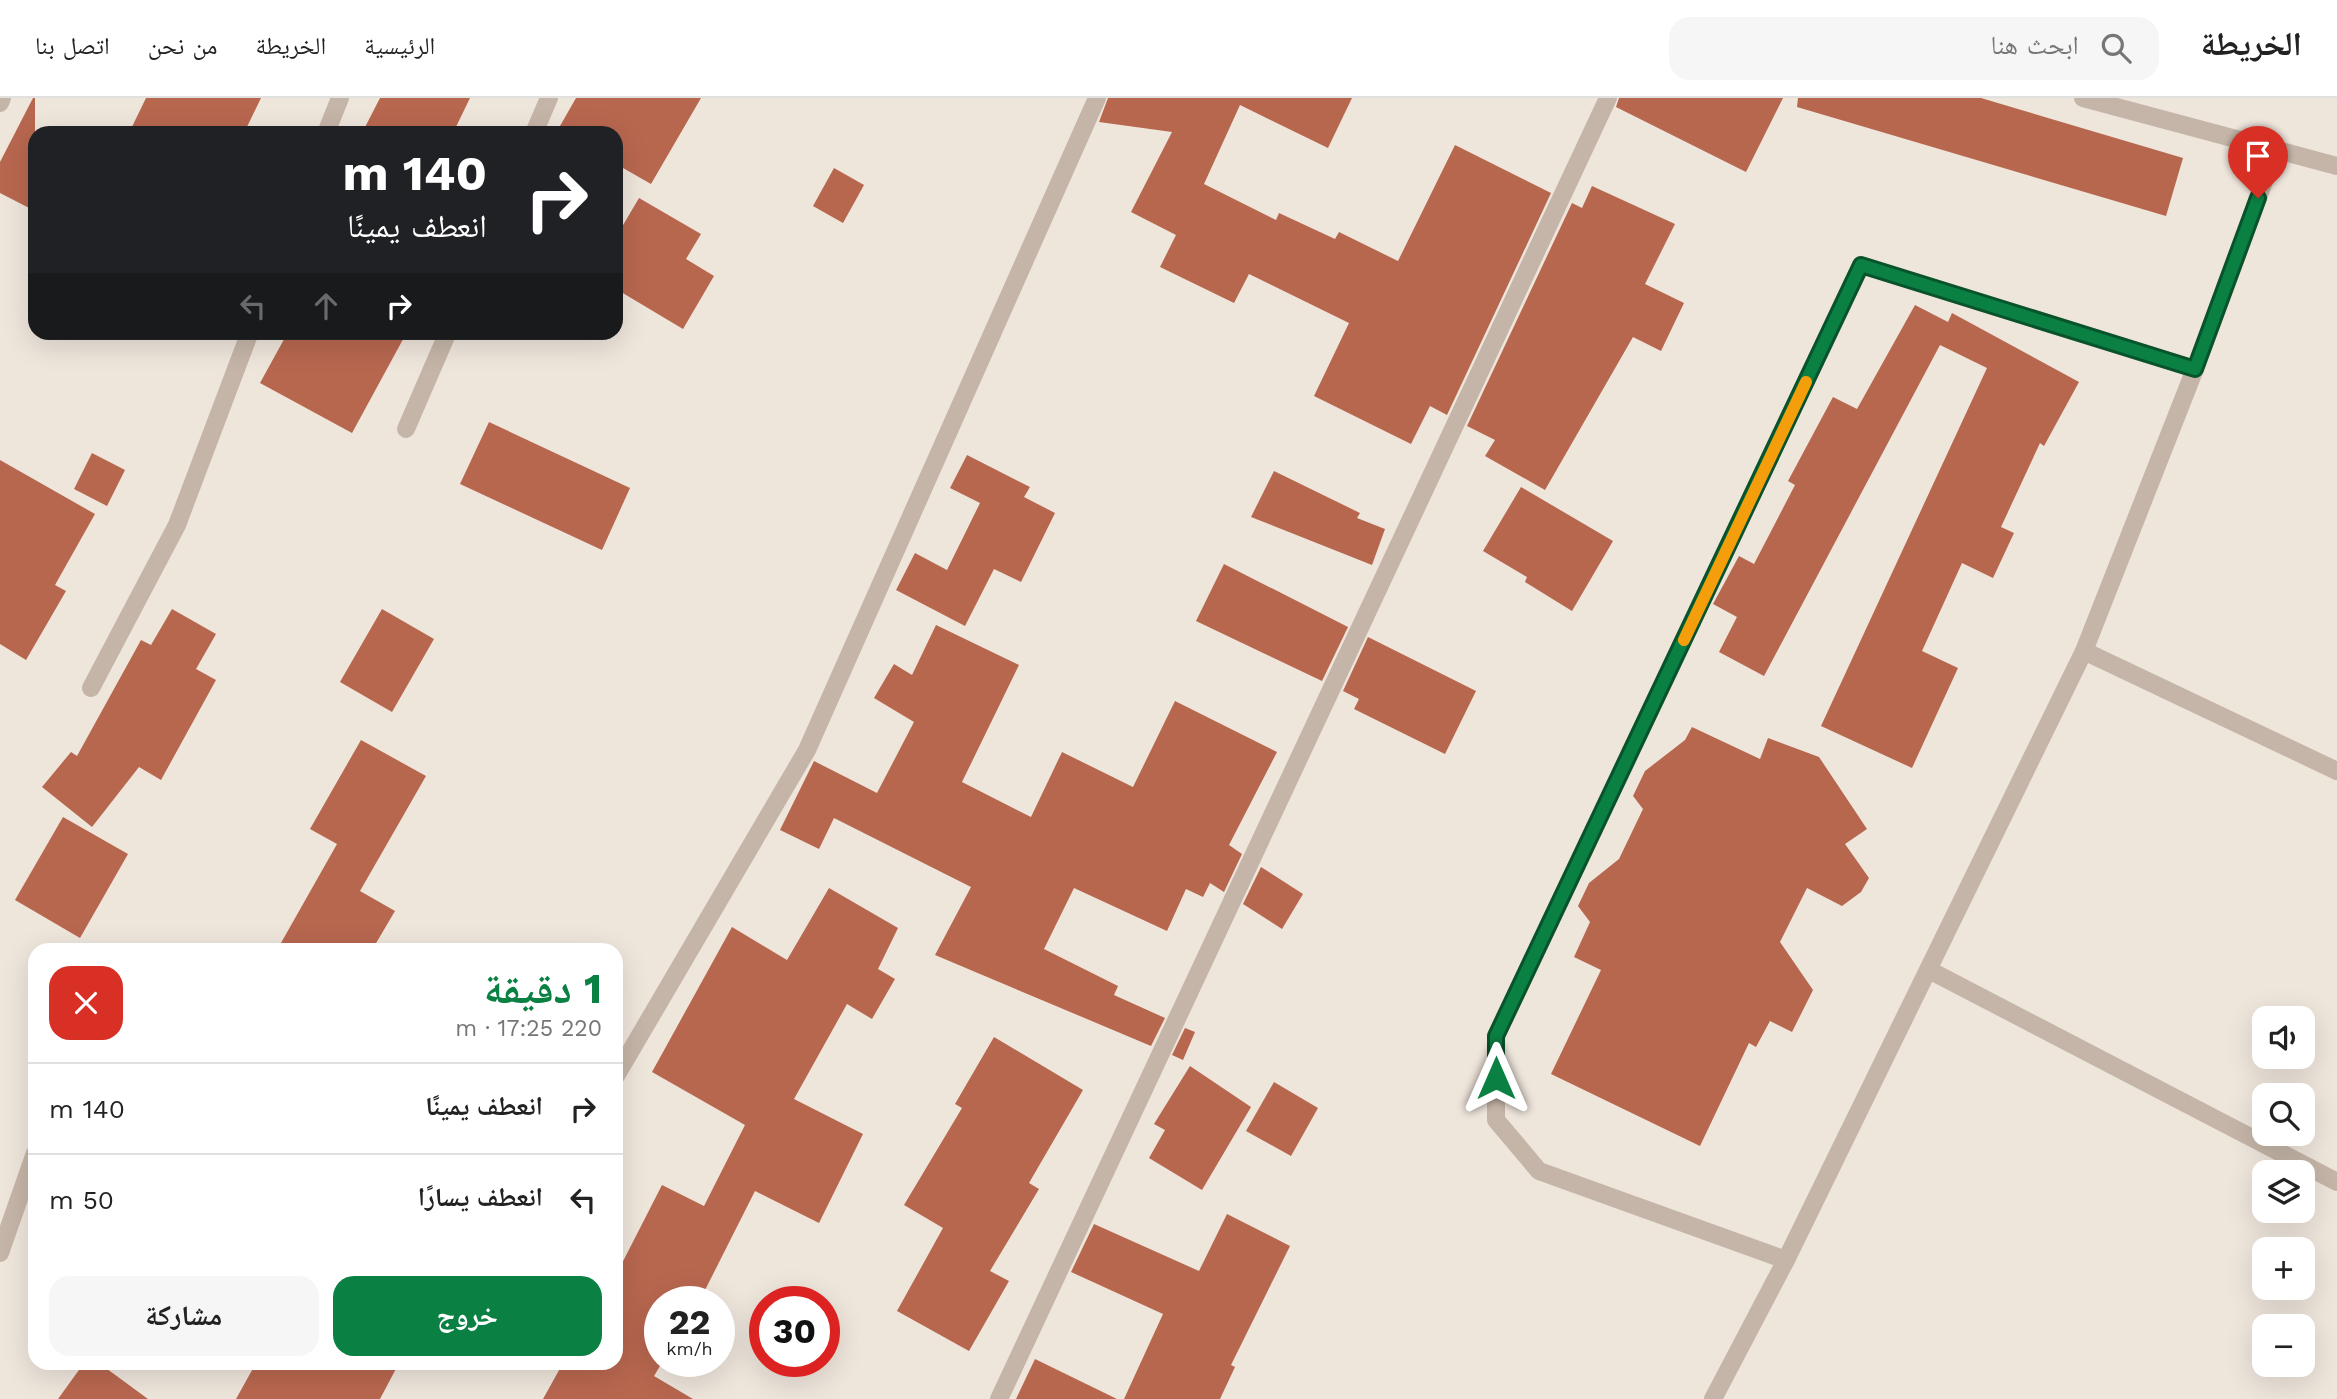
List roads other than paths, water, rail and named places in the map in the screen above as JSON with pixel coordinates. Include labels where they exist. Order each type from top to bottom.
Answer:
[{"type":"street","points":[[0,103],[2,98]]},
{"type":"street","points":[[329,126],[340,98]]},
{"type":"street","points":[[537,126],[549,98]]},
{"type":"street","points":[[623,1064],[807,750],[1097,98]]},
{"type":"street","points":[[999,1399],[1608,98]]},
{"type":"street","points":[[2083,98],[2337,166]]},
{"type":"street","points":[[1713,1399],[1786,1261],[2084,651],[2195,369],[2276,149]]},
{"type":"street","points":[[1786,1261],[1539,1171],[1496,1120],[1496,1036],[1861,265],[2195,369]]},
{"type":"street","points":[[91,688],[177,525],[247,340]]},
{"type":"street","points":[[406,429],[445,340]]},
{"type":"street","points":[[2084,651],[2337,771]]},
{"type":"street","points":[[1929,970],[2337,1182]]},
{"type":"street","points":[[0,1253],[28,1173]]}]
